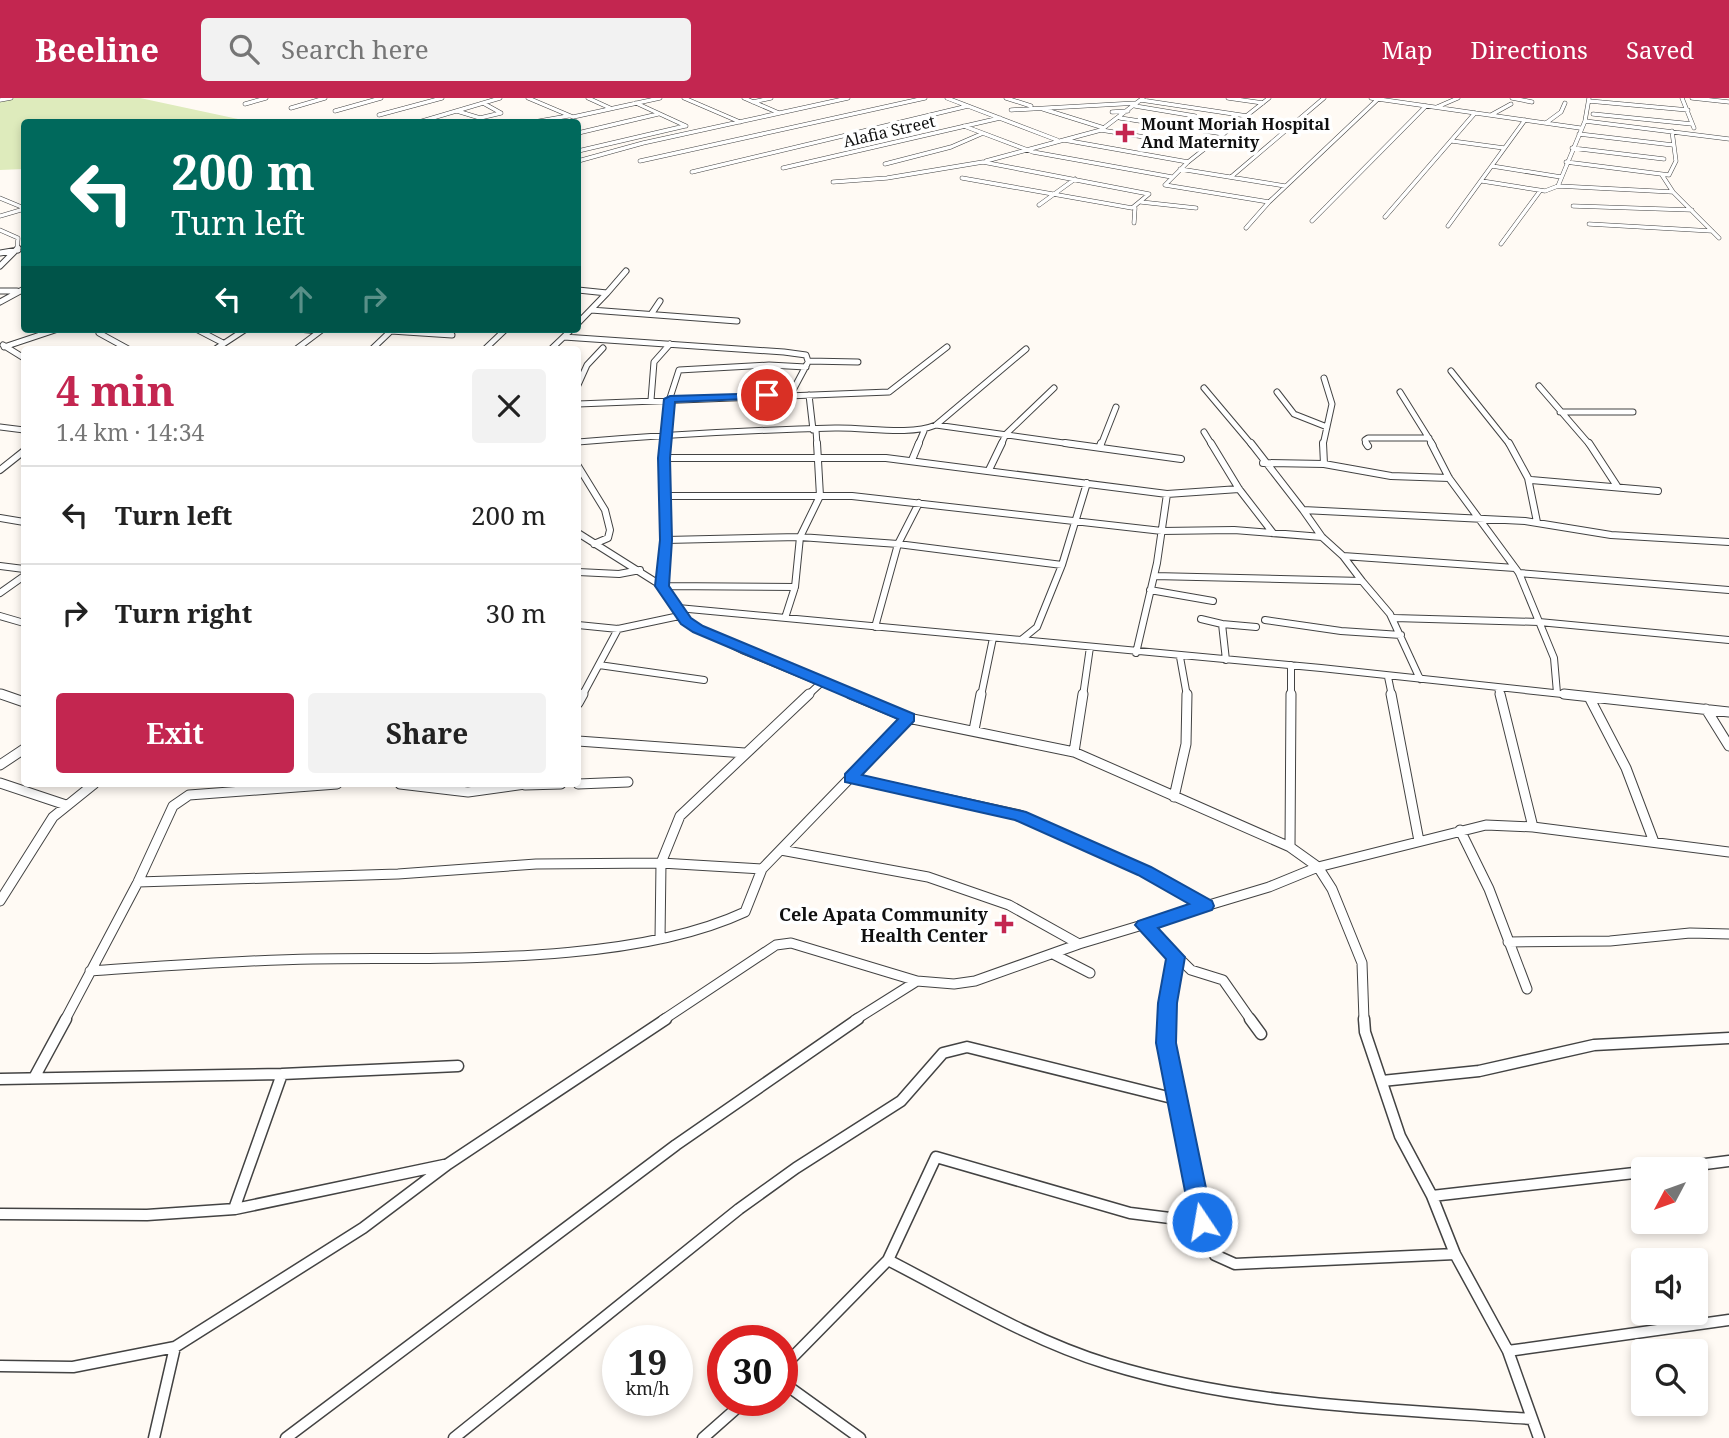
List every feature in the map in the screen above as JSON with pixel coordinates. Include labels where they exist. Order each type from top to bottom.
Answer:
[{"type":"street","points":[[0,100],[11,98]]},
{"type":"street","points":[[245,104],[266,98]]},
{"type":"street","points":[[292,108],[325,98]]},
{"type":"street","points":[[335,111],[381,98]]},
{"type":"street","points":[[379,116],[442,98]]},
{"type":"street","points":[[429,119],[500,98]]},
{"type":"street","points":[[528,98],[568,116]]},
{"type":"street","points":[[588,98],[610,108]]},
{"type":"street","points":[[556,119],[660,98]]},
{"type":"street","points":[[684,98],[740,122]]},
{"type":"street","points":[[744,98],[779,113]]},
{"type":"street","points":[[753,102],[771,98]]},
{"type":"street","points":[[581,160],[848,98]]},
{"type":"street","points":[[640,161],[925,98]]},
{"type":"street","points":[[947,98],[1059,140],[1188,162]]},
{"type":"street","points":[[1006,98],[1103,129],[1206,147]]},
{"type":"street","points":[[1228,98],[1262,103]]},
{"type":"street","points":[[1269,98],[1188,162],[1166,186],[1269,202]]},
{"type":"street","points":[[1231,177],[1324,98]]},
{"type":"street","points":[[1371,98],[1580,128]]},
{"type":"street","points":[[1437,107],[1458,98]]},
{"type":"street","points":[[1512,98],[1532,102]]},
{"type":"street","points":[[1682,98],[1697,134]]},
{"type":"street","points":[[1692,98],[1729,102]]},
{"type":"street","points":[[1246,228],[1285,186],[1378,99]]},
{"type":"street","points":[[1558,186],[1585,121],[1588,99],[1688,110]]},
{"type":"street","points":[[833,181],[880,178],[983,162],[1103,129],[1139,102]]},
{"type":"street","points":[[1139,102],[1195,116]]},
{"type":"street","points":[[1011,110],[1139,102],[1247,116]]},
{"type":"street","points":[[457,111],[480,118],[501,113],[483,103]]},
{"type":"street","points":[[636,103],[698,131]]},
{"type":"street","points":[[1546,123],[1561,112],[1565,103]]},
{"type":"street","points":[[1491,115],[1511,104]]},
{"type":"street","points":[[692,172],[968,106]]},
{"type":"street","points":[[1312,221],[1426,106]]},
{"type":"street","points":[[1112,112],[1128,111]]},
{"type":"street","points":[[1619,111],[1621,117]]},
{"type":"street","points":[[1385,217],[1475,113]]},
{"type":"street","points":[[581,132],[658,114]]},
{"type":"street","points":[[1593,114],[1692,124]]},
{"type":"street","name":"Alafia Street","points":[[783,167],[1000,118]]},
{"type":"street","points":[[1120,118],[1223,134]]},
{"type":"street","points":[[1448,226],[1525,120]]},
{"type":"street","points":[[1585,121],[1729,139]]},
{"type":"street","points":[[581,150],[685,125]]},
{"type":"street","points":[[964,126],[1026,150],[1172,177]]},
{"type":"street","points":[[1566,162],[1671,174],[1676,161],[1672,131]]},
{"type":"street","points":[[885,164],[951,147],[981,134]]},
{"type":"street","points":[[1579,134],[1673,145]]},
{"type":"street","points":[[1452,141],[1504,148]]},
{"type":"street","points":[[1572,148],[1664,159]]},
{"type":"street","points":[[983,162],[1148,193],[1135,208],[1134,223]]},
{"type":"street","points":[[1492,166],[1561,177]]},
{"type":"street","points":[[1180,169],[1285,186]]},
{"type":"street","points":[[1662,175],[1673,192],[1719,238]]},
{"type":"street","points":[[962,178],[1135,208]]},
{"type":"street","points":[[1039,205],[1075,179]]},
{"type":"street","points":[[1482,181],[1540,191],[1549,191],[1558,186],[1673,192]]},
{"type":"street","points":[[1501,244],[1515,224],[1521,221],[1540,191]]},
{"type":"street","points":[[0,198],[21,208]]},
{"type":"street","points":[[1141,202],[1196,208]]},
{"type":"street","points":[[1573,206],[1692,210]]},
{"type":"street","points":[[0,216],[21,210]]},
{"type":"street","points":[[1589,224],[1712,231]]},
{"type":"street","points":[[0,230],[18,238],[18,250]]},
{"type":"street","points":[[0,253],[18,250]]},
{"type":"street","points":[[0,265],[18,250]]},
{"type":"street","points":[[581,320],[626,271]]},
{"type":"street","points":[[0,291],[21,290]]},
{"type":"street","points":[[581,290],[607,293]]},
{"type":"street","points":[[0,302],[21,291]]},
{"type":"street","points":[[652,313],[660,301]]},
{"type":"street","points":[[581,313],[652,313],[737,321]]},
{"type":"street","points":[[2,345],[44,333]]},
{"type":"street","points":[[99,333],[123,346]]},
{"type":"street","points":[[204,333],[223,343]]},
{"type":"street","points":[[219,346],[239,333]]},
{"type":"street","points":[[300,346],[318,333]]},
{"type":"street","points":[[375,346],[389,333]]},
{"type":"street","points":[[428,333],[452,335]]},
{"type":"street","points":[[488,346],[502,333]]},
{"type":"street","points":[[554,346],[568,333]]},
{"type":"street","points":[[564,337],[806,355],[807,364],[791,394]]},
{"type":"street","points":[[651,400],[656,367],[654,362],[670,344]]},
{"type":"street","points":[[2,345],[21,356]]},
{"type":"street","points":[[581,404],[889,392],[947,346]]},
{"type":"street","points":[[581,378],[587,365],[603,348]]},
{"type":"street","points":[[581,442],[666,435],[870,427],[924,431],[936,425],[1026,349]]},
{"type":"street","points":[[662,586],[666,540],[664,458],[672,383],[679,370],[858,362]]},
{"type":"street","points":[[1451,371],[1503,431],[1531,480],[1537,522]]},
{"type":"street","points":[[1324,378],[1332,404],[1323,440],[1324,464]]},
{"type":"street","points":[[1539,386],[1588,442],[1617,486]]},
{"type":"street","points":[[989,470],[1006,434],[1054,388]]},
{"type":"street","points":[[1204,388],[1237,423],[1263,463],[1303,509],[1322,537],[1343,556],[1362,581],[1380,598],[1394,618],[1420,679]]},
{"type":"street","points":[[1278,391],[1294,414],[1326,427]]},
{"type":"street","points":[[1400,392],[1429,438],[1449,478],[1517,570],[1554,658],[1557,694]]},
{"type":"street","points":[[785,618],[795,587],[800,537],[820,496],[820,456],[809,394]]},
{"type":"street","points":[[1100,446],[1115,407]]},
{"type":"street","points":[[1560,412],[1633,412]]},
{"type":"street","points":[[936,425],[1181,459]]},
{"type":"street","points":[[0,427],[21,430]]},
{"type":"street","points":[[912,460],[924,431]]},
{"type":"street","points":[[1204,432],[1239,489],[1273,533]]},
{"type":"street","points":[[1368,446],[1365,440],[1367,438],[1429,438]]},
{"type":"street","points":[[0,470],[21,454]]},
{"type":"street","points":[[664,458],[820,456],[912,460],[1167,494],[1239,489]]},
{"type":"street","points":[[12,461],[21,462]]},
{"type":"street","points":[[1263,463],[1324,464],[1391,476],[1449,478]]},
{"type":"street","points":[[581,480],[597,494],[610,529],[608,538],[594,544]]},
{"type":"street","points":[[1531,480],[1658,491]]},
{"type":"street","points":[[1021,640],[1037,627],[1062,565],[1087,483]]},
{"type":"street","points":[[1136,653],[1163,531],[1167,494]]},
{"type":"street","points":[[666,496],[820,496],[919,503],[1163,531],[1273,533],[1322,537]]},
{"type":"street","points":[[875,627],[898,544],[919,503]]},
{"type":"street","points":[[1303,509],[1537,522],[1611,535],[1729,542]]},
{"type":"street","points":[[0,518],[21,522]]},
{"type":"street","points":[[581,535],[662,586],[685,621],[709,634],[908,718],[1074,752],[1290,847],[1318,867],[1332,889],[1363,963],[1365,1032],[1400,1136],[1433,1196],[1455,1254],[1508,1351],[1539,1438]]},
{"type":"street","points":[[666,540],[800,537],[898,544],[1062,565]]},
{"type":"street","points":[[1343,556],[1729,590]]},
{"type":"street","points":[[0,566],[21,569]]},
{"type":"street","points":[[581,572],[619,574],[640,570]]},
{"type":"street","points":[[1154,576],[1362,581]]},
{"type":"street","points":[[0,593],[21,578]]},
{"type":"street","points":[[662,586],[795,587]]},
{"type":"street","points":[[1150,590],[1213,601]]},
{"type":"street","points":[[581,625],[618,629],[681,612],[785,618],[1041,641],[1136,653],[1290,665],[1729,712]]},
{"type":"street","points":[[0,616],[21,622]]},
{"type":"street","points":[[1394,618],[1539,622],[1729,639]]},
{"type":"street","points":[[1201,619],[1256,628]]},
{"type":"street","points":[[1265,620],[1341,631],[1401,635]]},
{"type":"street","points":[[1222,624],[1226,660]]},
{"type":"street","points":[[1037,627],[1041,641]]},
{"type":"street","points":[[581,698],[618,629]]},
{"type":"street","points":[[974,730],[993,638]]},
{"type":"street","points":[[1074,752],[1090,647]]},
{"type":"street","points":[[1174,797],[1188,746],[1189,698],[1180,657]]},
{"type":"street","points":[[599,665],[704,680]]},
{"type":"street","points":[[1290,665],[1290,847]]},
{"type":"street","points":[[1388,677],[1419,841]]},
{"type":"street","points":[[660,939],[661,863],[675,823],[822,682]]},
{"type":"street","points":[[1498,688],[1533,827]]},
{"type":"street","points":[[0,694],[21,701]]},
{"type":"street","points":[[1589,697],[1624,758],[1654,842]]},
{"type":"street","points":[[1706,709],[1729,746]]},
{"type":"street","points":[[90,971],[271,960],[438,958],[573,951],[660,939],[745,912],[762,869],[908,718]]},
{"type":"street","points":[[581,741],[745,753]]},
{"type":"street","points":[[0,765],[21,751]]},
{"type":"street","points":[[851,778],[1020,816],[1144,871],[1205,906]]},
{"type":"street","points":[[581,784],[628,782]]},
{"type":"street","points":[[0,783],[66,805]]},
{"type":"street","points":[[0,901],[27,854],[53,817],[90,787]]},
{"type":"street","points":[[34,1078],[138,882],[173,806],[189,795],[297,787]]},
{"type":"street","points":[[426,787],[468,792],[509,787]]},
{"type":"street","points":[[0,1366],[73,1367],[175,1347],[363,1228],[448,1164],[776,945],[791,943],[917,981],[954,984],[975,981],[1079,944],[1269,887],[1318,867],[1486,825],[1533,827],[1729,852]]},
{"type":"street","points":[[1460,830],[1489,889],[1528,989]]},
{"type":"street","points":[[781,850],[928,877],[1009,905],[1079,944]]},
{"type":"street","points":[[138,882],[398,874],[536,864],[661,863],[762,869]]},
{"type":"street","points":[[1144,925],[1175,957],[1197,973],[1223,980],[1261,1034]]},
{"type":"street","points":[[1508,942],[1610,941],[1690,933],[1729,934]]},
{"type":"street","points":[[1053,954],[1090,973]]},
{"type":"street","points":[[1175,957],[1167,1003],[1166,1043],[1202,1222],[1215,1255],[1235,1264],[1455,1254]]},
{"type":"street","points":[[286,1438],[481,1296],[725,1110],[849,1023],[917,981]]},
{"type":"street","points":[[1382,1081],[1479,1071],[1594,1045],[1729,1038]]},
{"type":"street","points":[[454,1438],[567,1351],[655,1276],[782,1177],[903,1100],[939,1054],[952,1048],[967,1046],[1176,1099]]},
{"type":"street","points":[[0,1079],[458,1066]]},
{"type":"street","points":[[234,1209],[282,1073]]},
{"type":"street","points":[[798,1352],[888,1260],[919,1188],[936,1157],[1000,1173],[1130,1213],[1202,1222]]},
{"type":"street","points":[[1708,1164],[1729,1161]]},
{"type":"street","points":[[0,1214],[144,1216],[234,1209],[307,1196],[448,1164]]},
{"type":"street","points":[[1433,1196],[1631,1173]]},
{"type":"street","points":[[888,1260],[1017,1326],[1093,1358],[1191,1387],[1532,1419]]},
{"type":"street","points":[[1508,1351],[1729,1320]]},
{"type":"street","points":[[154,1438],[175,1347]]},
{"type":"street","points":[[798,1393],[860,1438]]},
{"type":"street","points":[[703,1438],[728,1416]]},
{"type":"green space","points":[[0,98],[140,98],[238,119],[21,119],[21,169],[0,170]]},
{"type":"place","name":"Mount Moriah Hospital And Maternity","points":[[1125,133]]},
{"type":"place","name":"Cele Apata Community Health Center","points":[[1004,924]]},
{"type":"route","points":[[767,395],[670,399],[664,458],[666,540],[662,586],[684,615],[685,621],[698,629],[742,650],[908,718],[851,778],[1020,816],[1144,871],[1205,906],[1144,925],[1175,957],[1167,1003],[1166,1043],[1202,1222]]}]
